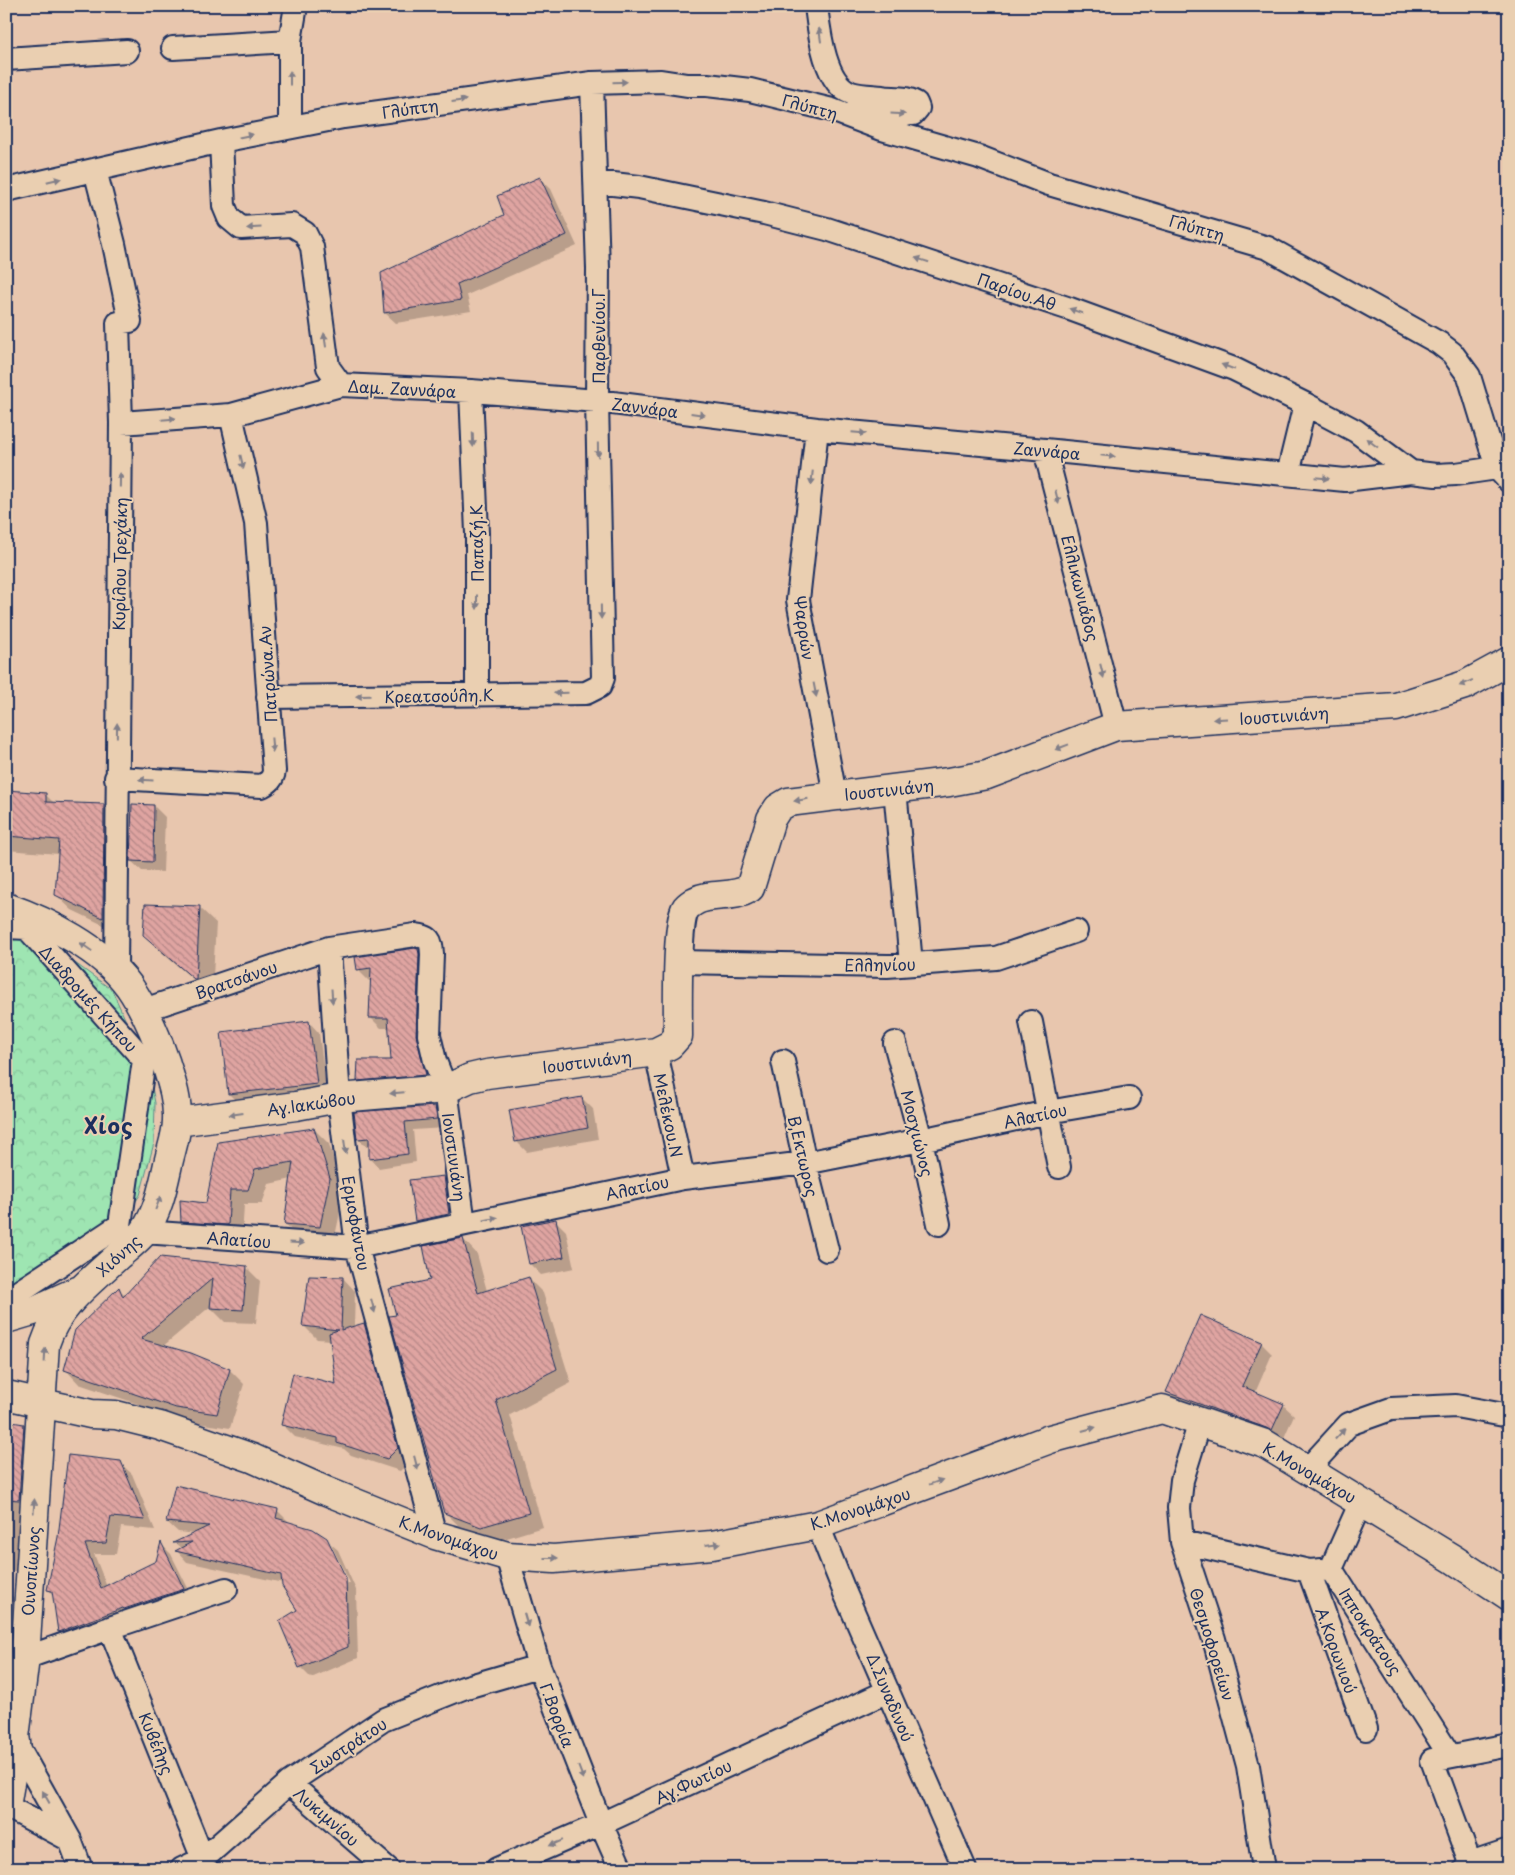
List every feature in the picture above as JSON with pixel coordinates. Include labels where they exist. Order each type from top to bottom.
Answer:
[{"type":"main road","name":"Ιουστινιάνη","points":[[446,1089],[470,1078],[487,1074],[656,1052],[670,1045],[678,1036],[679,962],[682,917],[686,908],[694,901],[710,896],[743,894],[750,888],[771,819],[778,808],[788,802],[895,789],[987,775],[1116,726],[1396,707],[1465,685],[1509,661]]},
{"type":"main road","name":"Χιόνης","points":[[6,907],[22,912],[58,929],[88,948],[116,971],[129,986],[144,1010],[158,1039],[176,1103],[178,1122],[161,1192],[152,1217],[143,1232],[79,1290],[49,1332],[45,1344],[42,1394]]},
{"type":"main road","name":"Αγ.Ιακώβου","points":[[178,1122],[296,1106],[338,1098],[446,1089]]},
{"type":"main road","points":[[6,1319],[33,1311],[79,1290]]},
{"type":"main road","name":"Κ.Μονομάχου","points":[[6,1395],[42,1394],[90,1414],[116,1415],[160,1426],[252,1458],[326,1491],[435,1535],[507,1556],[554,1558],[712,1545],[818,1525],[1050,1440],[1162,1409],[1265,1444],[1361,1502],[1509,1596]]},
{"type":"main road","name":"Οινοπίωνος","points":[[6,1806],[11,1749],[25,1658],[42,1394]]},
{"type":"street","points":[[290,127],[290,41],[296,6]]},
{"type":"street","points":[[816,6],[822,48],[836,80],[844,88],[851,93],[885,98],[902,98],[916,103],[918,108],[914,114],[832,110]]},
{"type":"street","points":[[173,48],[290,41]]},
{"type":"street","points":[[6,59],[127,51]]},
{"type":"street","name":"Γλύπτη","points":[[6,190],[221,141],[343,117],[592,83],[661,81],[750,90],[832,110],[882,129],[979,157],[1049,184],[1268,248],[1439,343],[1452,353],[1469,376],[1505,470]]},
{"type":"street","name":"Παρθενίου.Γ","points":[[592,83],[598,269],[597,401],[603,678]]},
{"type":"street","points":[[221,141],[224,206],[229,218],[241,228],[292,226],[305,232],[312,247],[328,367],[341,385]]},
{"type":"street","name":"Κυρίλου Τρεχάκη","points":[[95,170],[114,244],[130,321],[118,323],[121,423],[116,778],[116,971]]},
{"type":"street","name":"Παρίου.Αθ","points":[[596,182],[640,187],[764,213],[827,229],[1079,312],[1234,369],[1356,431],[1411,472]]},
{"type":"street","name":"Δαμ. Ζαννάρα","points":[[121,423],[231,415],[341,385],[471,391],[597,401]]},
{"type":"street","name":"Παπαζή.Κ","points":[[471,391],[477,533],[477,694]]},
{"type":"street","name":"Ζαννάρα","points":[[597,401],[817,429],[1346,480],[1411,472],[1436,475],[1505,470]]},
{"type":"street","points":[[1288,474],[1305,404]]},
{"type":"street","name":"Πατρώνα.Αν","points":[[116,778],[262,786],[273,778],[256,523],[231,415]]},
{"type":"street","name":"Ψαρρών","points":[[817,429],[798,600],[835,795]]},
{"type":"street","name":"Ελλικωνιάδος","points":[[1045,450],[1116,726]]},
{"type":"street","name":"Κρεατσούλη.Κ","points":[[268,697],[586,693],[600,686],[603,678]]},
{"type":"street","points":[[895,789],[911,964]]},
{"type":"street","name":"Διαδρομές Κήπου","points":[[6,927],[26,928],[144,1060],[120,1225],[14,1295],[6,1295]]},
{"type":"street","name":"Ελληνίου","points":[[679,962],[887,966],[996,958],[1076,931]]},
{"type":"street","name":"Βρατσάνου","points":[[144,1010],[328,948],[415,935]]},
{"type":"street","name":"Ιονστινιάνη","points":[[415,935],[426,937],[430,941],[432,954],[429,1035],[435,1061],[446,1089],[464,1224]]},
{"type":"street","name":"Ερμοφάντου","points":[[328,948],[338,1098],[357,1247],[435,1535]]},
{"type":"street","points":[[1031,1022],[1059,1167]]},
{"type":"street","name":"Μοσχιώνος","points":[[895,1043],[939,1224]]},
{"type":"street","name":"Μελέκου.Ν","points":[[656,1052],[683,1178]]},
{"type":"street","name":"Β,Εκτωρος","points":[[783,1061],[805,1163],[828,1250]]},
{"type":"street","name":"Αλατίου","points":[[143,1232],[357,1247],[683,1178],[805,1163],[1048,1112],[1129,1098]]},
{"type":"street","points":[[1307,1470],[1349,1424],[1391,1409],[1456,1406],[1509,1416]]},
{"type":"street","name":"Θεσμοφορείων","points":[[1200,1422],[1182,1480],[1179,1508],[1182,1542],[1214,1639],[1248,1766],[1264,1869]]},
{"type":"street","points":[[403,1522],[424,1492]]},
{"type":"street","name":"Ιπποκράτους","points":[[1361,1502],[1320,1570],[1441,1758],[1470,1867]]},
{"type":"street","name":"Δ.Συναδινού","points":[[818,1525],[845,1593],[964,1869]]},
{"type":"street","points":[[1182,1542],[1320,1570]]},
{"type":"street","name":"Γ.Βορρία","points":[[507,1556],[539,1666],[601,1824],[621,1869]]},
{"type":"street","name":"Α.Κορωνιού","points":[[1320,1570],[1366,1729]]},
{"type":"street","points":[[25,1658],[226,1589]]},
{"type":"street","name":"Κυβέλης","points":[[110,1628],[204,1859]]},
{"type":"street","name":"Σωστράτου","points":[[182,1869],[204,1859],[289,1783],[383,1720],[463,1688],[539,1666]]},
{"type":"street","name":"Αγ.Φωτίου","points":[[497,1869],[601,1824],[888,1691]]},
{"type":"street","points":[[1441,1758],[1509,1745]]},
{"type":"street","points":[[11,1749],[70,1840],[81,1869]]},
{"type":"street","name":"Λυκιμνίου","points":[[289,1783],[388,1869]]},
{"type":"street","points":[[6,1806],[70,1840]]},
{"type":"street","points":[[1470,1867],[1509,1850]]},
{"type":"green space","points":[[6,921],[27,928],[112,990],[149,1072],[155,1103],[154,1143],[140,1195],[120,1225],[6,1295]]},
{"type":"building","points":[[540,177],[567,235],[457,284],[461,300],[384,313],[381,273],[504,215],[497,196]]},
{"type":"building","points":[[6,790],[46,793],[46,802],[104,804],[103,918],[55,895],[59,840],[6,836]]},
{"type":"building","points":[[132,804],[154,805],[153,862],[130,861]]},
{"type":"building","points":[[145,904],[200,906],[196,979],[143,935]]},
{"type":"building","points":[[418,949],[419,954],[416,1035],[426,1075],[357,1081],[358,1060],[391,1060],[388,1018],[369,1018],[371,968],[357,970],[355,957]]},
{"type":"building","points":[[309,1021],[317,1084],[228,1094],[221,1032]]},
{"type":"building","points":[[582,1097],[588,1128],[515,1142],[509,1110]]},
{"type":"building","points":[[435,1106],[437,1119],[405,1122],[408,1154],[369,1159],[369,1138],[357,1139],[354,1112]]},
{"type":"building","points":[[314,1128],[330,1178],[320,1227],[284,1224],[293,1162],[255,1169],[248,1190],[230,1190],[228,1225],[181,1222],[180,1200],[206,1203],[218,1142]]},
{"type":"building","points":[[444,1176],[449,1214],[415,1221],[409,1180]]},
{"type":"building","points":[[556,1219],[564,1257],[529,1264],[521,1226]]},
{"type":"building","points":[[463,1238],[478,1293],[529,1277],[557,1369],[496,1400],[529,1513],[481,1527],[444,1513],[389,1316],[396,1315],[389,1289],[430,1280],[423,1246]]},
{"type":"building","points":[[160,1257],[247,1266],[243,1310],[210,1308],[213,1278],[141,1339],[191,1353],[230,1369],[217,1414],[176,1408],[64,1370],[75,1330],[119,1287],[123,1297]]},
{"type":"building","points":[[309,1276],[343,1277],[341,1330],[364,1323],[398,1448],[387,1459],[337,1443],[337,1438],[281,1425],[293,1373],[336,1384],[329,1333],[338,1330],[302,1326]]},
{"type":"building","points":[[1200,1315],[1262,1342],[1242,1386],[1284,1404],[1272,1430],[1166,1392]]},
{"type":"building","points":[[6,1421],[24,1424],[19,1500],[6,1499]]},
{"type":"building","points":[[68,1455],[121,1461],[145,1520],[111,1517],[106,1543],[85,1544],[101,1588],[156,1561],[161,1542],[184,1589],[123,1608],[58,1632],[52,1591],[47,1590],[58,1537]]},
{"type":"building","points":[[175,1485],[278,1509],[276,1518],[313,1529],[327,1538],[346,1578],[348,1647],[299,1668],[279,1621],[297,1610],[282,1586],[281,1575],[175,1551],[192,1542],[173,1543],[209,1526],[166,1522]]},
{"type":"district","name":"Χίος","points":[[109,1125]]}]
